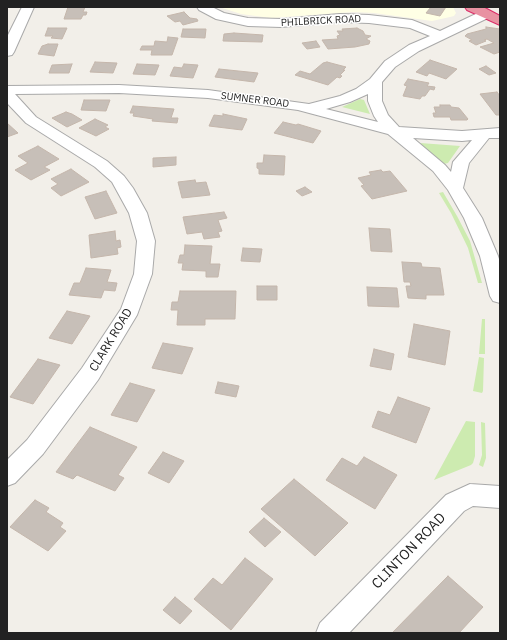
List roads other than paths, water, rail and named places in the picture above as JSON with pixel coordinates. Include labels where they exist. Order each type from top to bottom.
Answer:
[{"type":"highway","points":[[472,7],[500,11]]},
{"type":"highway","points":[[489,10],[500,21]]},
{"type":"street","points":[[7,52],[28,7]]},
{"type":"street","name":"PHILBRICK ROAD","points":[[203,7],[220,16],[248,22],[281,23],[332,19],[369,19],[412,24],[439,35]]},
{"type":"street","points":[[312,109],[351,97],[375,82],[382,72],[399,57],[489,10]]},
{"type":"street","points":[[375,82],[375,102],[378,112],[394,131],[434,163],[455,188],[473,218],[489,256],[500,296]]},
{"type":"street","name":"SUMNER ROAD","points":[[7,90],[155,90],[244,98],[312,109],[394,131],[454,136],[500,133]]},
{"type":"street","name":"CLARK ROAD","points":[[7,94],[31,120],[101,164],[118,179],[125,188],[138,213],[146,241],[143,274],[130,310],[90,374],[35,447],[7,476]]},
{"type":"street","points":[[455,188],[461,162],[484,135]]},
{"type":"street","name":"CLINTON ROAD","points":[[330,633],[455,503],[470,495],[500,497]]}]
